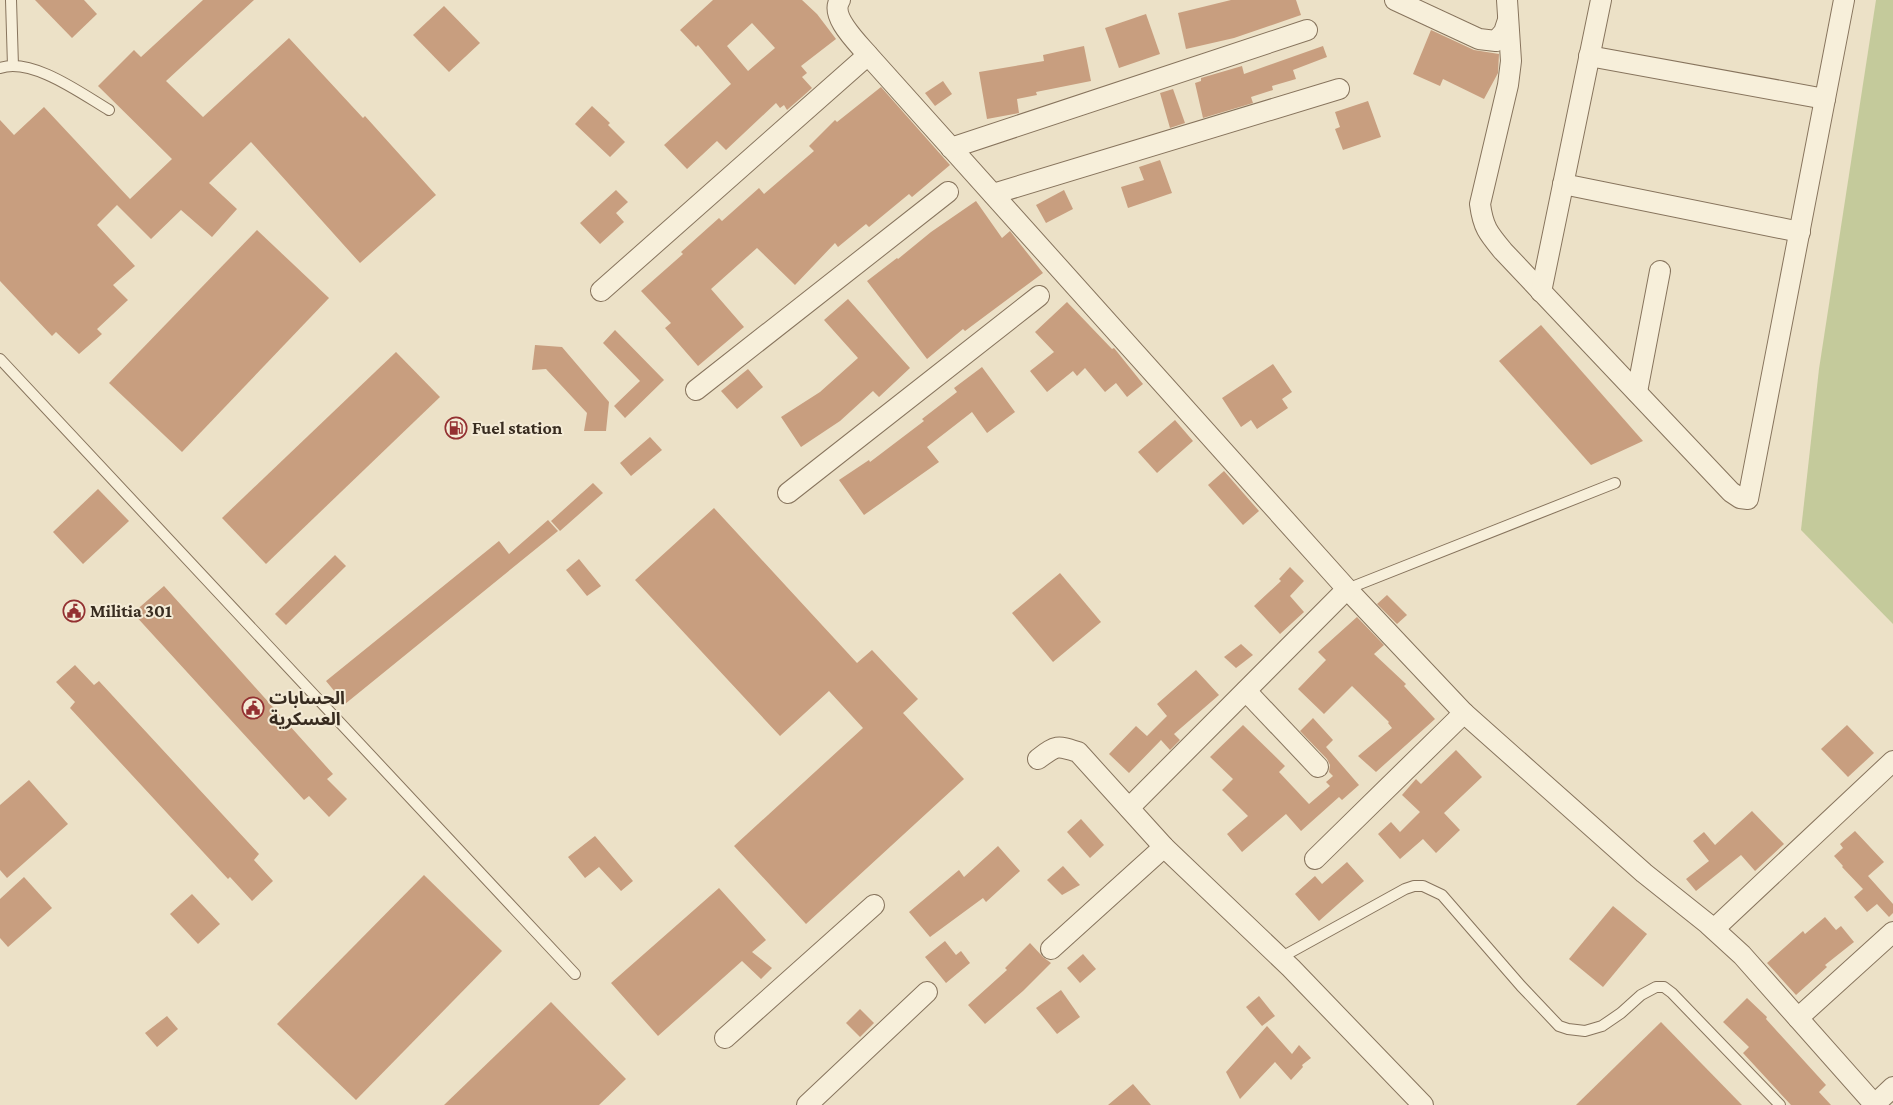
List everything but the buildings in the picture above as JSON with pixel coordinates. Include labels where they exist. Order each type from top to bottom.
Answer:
[{"type":"street","points":[[840,0],[837,4],[837,12],[840,19],[868,55],[1347,588],[1464,713],[1644,873],[1714,929],[1742,955],[1874,1105],[1893,1088]]},
{"type":"street","points":[[1395,0],[1479,39],[1496,40],[1504,32],[1507,10]]},
{"type":"street","points":[[1541,292],[1601,0]]},
{"type":"street","points":[[1507,10],[1511,61],[1508,85],[1480,204],[1482,220],[1487,232],[1502,251],[1731,492],[1740,498],[1748,499],[1844,0]]},
{"type":"street","points":[[951,148],[1306,30]]},
{"type":"street","points":[[601,291],[868,55]]},
{"type":"street","points":[[1589,56],[1825,99]]},
{"type":"street","points":[[993,194],[1339,89]]},
{"type":"street","points":[[1563,184],[1800,232]]},
{"type":"street","points":[[696,390],[948,192]]},
{"type":"street","points":[[1637,392],[1660,271]]},
{"type":"street","points":[[788,493],[1039,296]]},
{"type":"street","points":[[1129,808],[1347,588]]},
{"type":"street","points":[[1246,691],[1318,767]]},
{"type":"street","points":[[1315,858],[1464,713]]},
{"type":"street","points":[[1038,758],[1054,747],[1063,747],[1078,752],[1164,847],[1280,958],[1423,1105]]},
{"type":"street","points":[[1714,929],[1891,767]]},
{"type":"street","points":[[1051,949],[1164,847]]},
{"type":"street","points":[[725,1038],[874,905]]},
{"type":"street","points":[[1798,1018],[1893,932]]},
{"type":"street","points":[[807,1105],[927,992]]},
{"type":"lane","points":[[11,0],[13,66]]},
{"type":"lane","points":[[0,68],[13,66],[36,70],[49,75],[109,110]]},
{"type":"lane","points":[[0,359],[154,526],[339,720],[575,974]]},
{"type":"lane","points":[[1347,588],[1615,483]]},
{"type":"lane","points":[[1280,958],[1405,889],[1423,886],[1442,895],[1520,986],[1559,1026],[1568,1030],[1585,1031],[1602,1026],[1621,1013],[1641,994],[1656,987],[1664,988],[1672,993],[1780,1105]]},
{"type":"green space","points":[[1876,0],[1893,0],[1893,624],[1801,530],[1819,369]]},
{"type":"place","name":"Fuel station","points":[[456,428]]},
{"type":"place","name":"Militia 301","points":[[74,611]]},
{"type":"place","name":"الحسابات العسكرية","points":[[253,708]]}]
